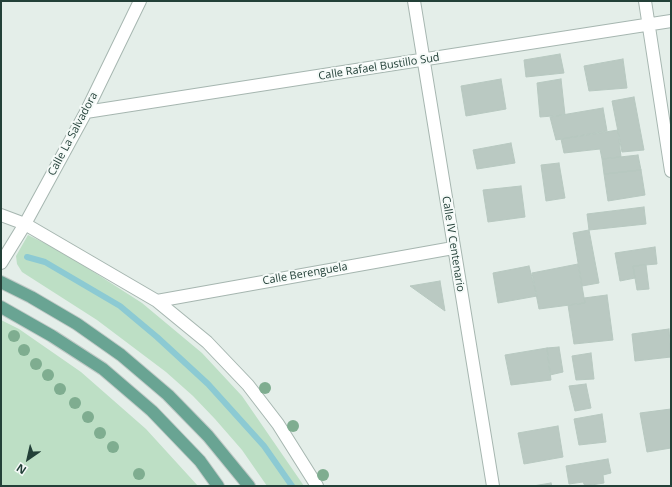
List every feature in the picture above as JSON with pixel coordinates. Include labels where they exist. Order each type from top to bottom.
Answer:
[{"type":"main road","points":[[1,282],[31,297],[77,324],[121,355],[168,395],[208,436],[250,486]]},
{"type":"main road","points":[[1,307],[52,336],[103,369],[152,411],[200,462],[218,486]]},
{"type":"street","name":"Calle La Salvadora","points":[[1,263],[25,224],[86,112],[140,1]]},
{"type":"street","name":"Calle IV Centenario","points":[[414,1],[453,248],[493,486]]},
{"type":"street","points":[[645,1],[671,171]]},
{"type":"street","name":"Calle Rafael Bustillo Sud","points":[[86,112],[671,21]]},
{"type":"street","points":[[1,215],[25,224],[157,301],[207,342],[248,386],[278,424],[317,486]]},
{"type":"street","name":"Calle Berenguela","points":[[157,301],[453,248]]},
{"type":"green space","points":[[28,235],[61,251],[142,303],[202,353],[242,396],[304,486],[267,486],[242,450],[215,419],[193,396],[166,372],[97,320],[22,272],[17,264],[16,256]]},
{"type":"green space","points":[[1,320],[19,329],[81,372],[146,429],[198,486],[1,486]]},
{"type":"building","points":[[560,54],[564,73],[526,77],[524,60]]},
{"type":"building","points":[[623,59],[627,88],[589,91],[584,66]]},
{"type":"building","points":[[501,79],[506,109],[466,116],[461,86]]},
{"type":"building","points":[[561,79],[565,115],[540,117],[537,83]]},
{"type":"building","points":[[634,97],[644,150],[622,152],[612,101]]},
{"type":"building","points":[[603,108],[607,131],[556,140],[550,117]]},
{"type":"building","points":[[618,130],[621,157],[602,159],[600,149],[564,153],[561,139]]},
{"type":"building","points":[[511,143],[515,163],[477,169],[473,150]]},
{"type":"building","points":[[638,155],[641,170],[604,174],[602,159]]},
{"type":"building","points":[[559,163],[565,198],[546,201],[541,165]]},
{"type":"building","points":[[641,170],[645,195],[608,201],[604,174]]},
{"type":"building","points":[[521,186],[525,217],[488,222],[483,190]]},
{"type":"building","points":[[644,207],[646,224],[589,230],[587,214]]},
{"type":"building","points":[[589,230],[599,283],[582,286],[573,233]]},
{"type":"building","points":[[655,247],[657,264],[633,266],[635,278],[620,281],[615,253]]},
{"type":"building","points":[[578,264],[585,303],[539,309],[532,273]]},
{"type":"building","points":[[646,265],[649,289],[637,290],[633,266]]},
{"type":"building","points":[[529,266],[537,296],[498,303],[493,273]]},
{"type":"building","points":[[440,281],[445,311],[410,286]]},
{"type":"building","points":[[607,295],[613,340],[574,344],[568,305],[585,303],[584,298]]},
{"type":"building","points":[[669,329],[671,357],[635,361],[632,334]]},
{"type":"building","points":[[559,347],[563,372],[550,375],[547,348]]},
{"type":"building","points":[[547,348],[551,380],[511,385],[505,355]]},
{"type":"building","points":[[591,353],[594,379],[576,380],[572,356]]},
{"type":"building","points":[[586,384],[591,408],[575,411],[569,386]]},
{"type":"building","points":[[671,409],[671,448],[647,452],[640,413]]},
{"type":"building","points":[[602,414],[606,442],[579,445],[574,419]]},
{"type":"building","points":[[558,426],[563,457],[524,464],[518,433]]},
{"type":"building","points":[[608,459],[611,473],[603,475],[604,483],[585,486],[583,482],[569,484],[566,466]]},
{"type":"building","points":[[551,483],[552,486],[533,486]]},
{"type":"waterway","points":[[27,257],[45,262],[120,306],[157,337],[208,384],[264,446],[292,486]]}]
